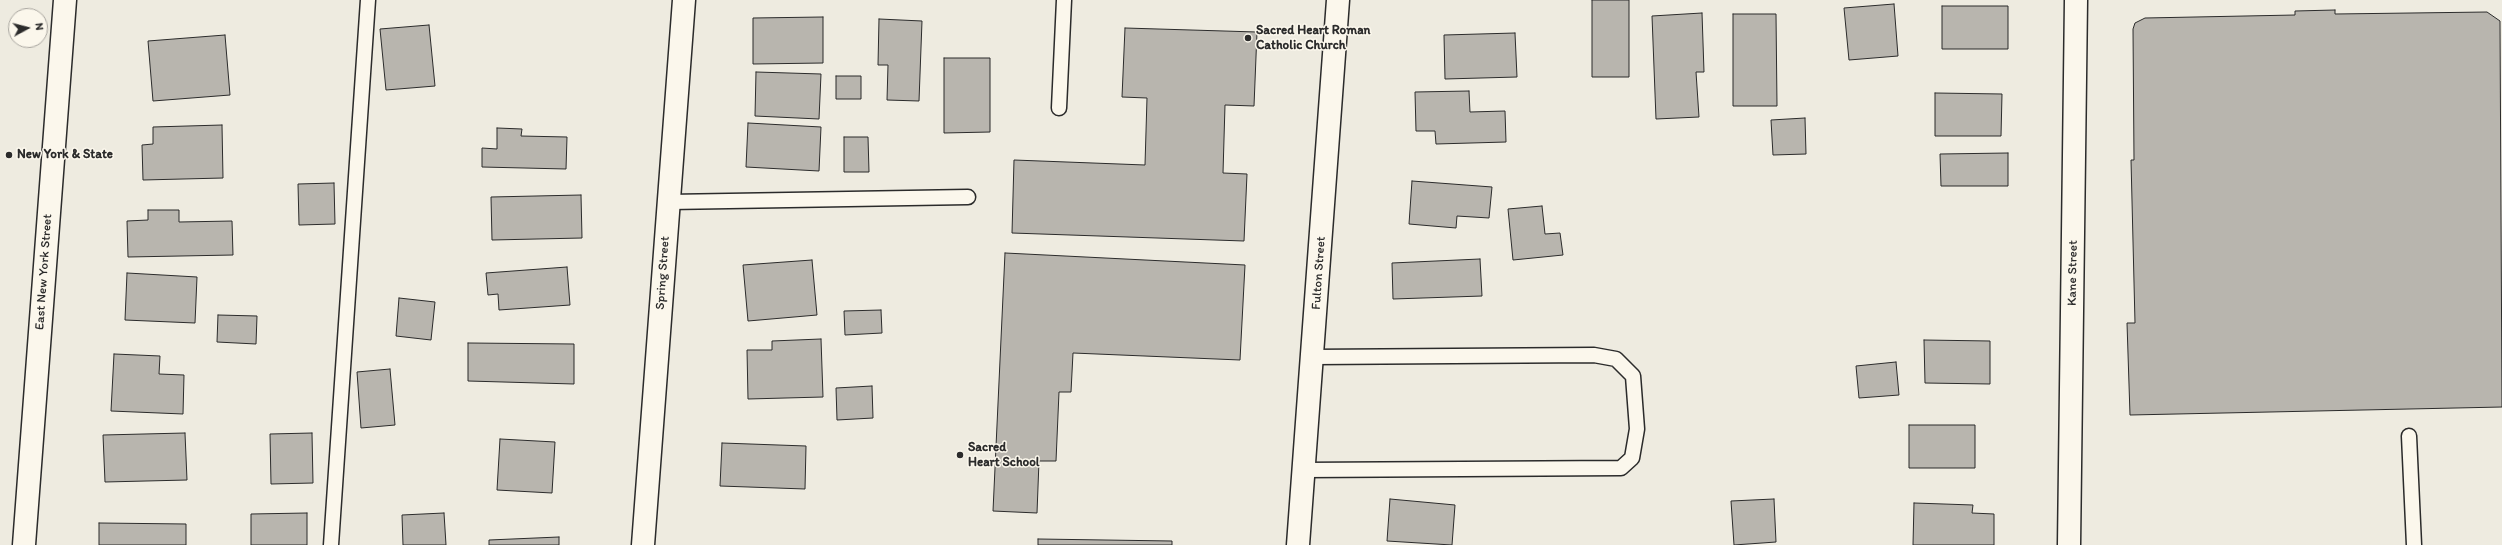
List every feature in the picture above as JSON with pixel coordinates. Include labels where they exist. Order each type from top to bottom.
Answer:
[{"type":"street","name":"East New York Street","points":[[24,545],[65,0]]},
{"type":"street","name":"Spring Street","points":[[643,545],[684,0]]},
{"type":"street","name":"Fulton Street","points":[[1298,545],[1338,0]]},
{"type":"street","name":"Kane Street","points":[[2069,545],[2076,0]]},
{"type":"lane","points":[[331,545],[368,0]]},
{"type":"lane","points":[[1059,108],[1064,0]]},
{"type":"lane","points":[[669,202],[968,197]]},
{"type":"lane","points":[[1304,470],[1621,468],[1632,458],[1638,429],[1633,376],[1616,359],[1594,355],[1312,356]]},
{"type":"lane","points":[[2409,436],[2414,545]]},
{"type":"building","points":[[1592,0],[1629,0],[1629,77],[1592,77]]},
{"type":"building","points":[[1894,4],[1898,56],[1849,60],[1844,8]]},
{"type":"building","points":[[1942,6],[2008,6],[2008,49],[1942,49]]},
{"type":"building","points":[[2335,10],[2335,14],[2487,12],[2500,21],[2502,407],[2130,415],[2127,323],[2135,323],[2131,160],[2134,160],[2133,29],[2135,23],[2145,18],[2295,15],[2295,11]]},
{"type":"building","points":[[1702,13],[1704,72],[1696,72],[1699,117],[1656,119],[1652,16]]},
{"type":"building","points":[[1733,14],[1776,14],[1777,106],[1733,106]]},
{"type":"building","points":[[823,17],[823,63],[753,64],[753,18]]},
{"type":"building","points":[[879,19],[922,21],[919,101],[887,100],[888,65],[878,65]]},
{"type":"building","points":[[429,25],[435,86],[386,90],[380,29]]},
{"type":"building","points":[[1125,28],[1257,32],[1254,106],[1225,105],[1223,173],[1247,174],[1244,241],[1012,233],[1014,160],[1145,165],[1147,98],[1122,97]]},
{"type":"building","points":[[1515,33],[1517,77],[1445,79],[1444,35]]},
{"type":"building","points":[[225,35],[230,95],[153,101],[148,41]]},
{"type":"building","points":[[944,58],[990,58],[990,132],[944,133]]},
{"type":"building","points":[[756,72],[821,74],[819,119],[755,116]]},
{"type":"building","points":[[836,76],[861,76],[861,99],[836,99]]},
{"type":"building","points":[[1469,91],[1470,112],[1505,111],[1506,142],[1436,144],[1435,131],[1416,131],[1415,92]]},
{"type":"building","points":[[1935,93],[2002,94],[2001,136],[1935,136]]},
{"type":"building","points":[[1805,118],[1806,154],[1773,155],[1771,120]]},
{"type":"building","points":[[748,123],[821,127],[819,171],[746,167]]},
{"type":"building","points":[[222,125],[223,178],[143,180],[142,145],[153,144],[153,127]]},
{"type":"building","points":[[497,128],[522,129],[521,136],[567,137],[566,169],[482,167],[482,148],[497,149]]},
{"type":"building","points":[[844,137],[868,137],[869,172],[844,172]]},
{"type":"building","points":[[2008,153],[2008,186],[1941,186],[1940,154]]},
{"type":"building","points":[[1412,181],[1492,187],[1489,218],[1457,216],[1456,228],[1409,224]]},
{"type":"building","points":[[334,183],[335,224],[299,225],[298,184]]},
{"type":"building","points":[[581,195],[582,238],[492,240],[491,197]]},
{"type":"building","points":[[1542,206],[1545,234],[1560,233],[1563,255],[1513,260],[1508,209]]},
{"type":"building","points":[[148,210],[179,210],[179,222],[232,221],[233,255],[128,257],[127,221],[148,220]]},
{"type":"building","points":[[1005,253],[1245,265],[1240,360],[1073,353],[1071,392],[1059,392],[1056,461],[1039,461],[1037,513],[993,511]]},
{"type":"building","points":[[1480,259],[1482,296],[1393,299],[1392,263]]},
{"type":"building","points":[[812,260],[817,315],[748,321],[743,265]]},
{"type":"building","points":[[567,267],[570,305],[499,310],[498,294],[488,295],[486,273]]},
{"type":"building","points":[[127,273],[197,277],[195,323],[125,320]]},
{"type":"building","points":[[399,298],[435,302],[431,340],[396,336]]},
{"type":"building","points":[[881,310],[882,333],[845,335],[844,311]]},
{"type":"building","points":[[218,315],[257,316],[256,344],[217,342]]},
{"type":"building","points":[[821,339],[823,397],[748,399],[747,350],[772,350],[772,341]]},
{"type":"building","points":[[1924,340],[1990,341],[1990,384],[1925,383]]},
{"type":"building","points":[[468,343],[574,344],[574,384],[468,381]]},
{"type":"building","points":[[114,354],[160,356],[159,374],[184,375],[183,414],[111,411]]},
{"type":"building","points":[[1896,362],[1899,395],[1859,398],[1856,366]]},
{"type":"building","points":[[390,369],[395,425],[361,428],[357,372]]},
{"type":"building","points":[[872,386],[873,418],[837,420],[836,388]]},
{"type":"building","points":[[1909,425],[1975,425],[1975,468],[1909,468]]},
{"type":"building","points":[[185,433],[187,480],[105,482],[103,435]]},
{"type":"building","points":[[312,433],[313,483],[271,484],[270,434]]},
{"type":"building","points":[[500,439],[555,442],[552,493],[497,490]]},
{"type":"building","points":[[722,443],[806,446],[805,489],[720,486]]},
{"type":"building","points":[[1390,499],[1455,505],[1452,545],[1387,541]]},
{"type":"building","points":[[1774,499],[1776,542],[1734,545],[1731,501]]},
{"type":"building","points":[[1914,503],[1973,505],[1972,513],[1994,514],[1994,545],[1913,545]]},
{"type":"building","points":[[307,513],[307,545],[251,545],[251,514]]},
{"type":"building","points":[[444,513],[446,545],[403,545],[402,515]]},
{"type":"building","points":[[99,523],[186,524],[186,545],[99,545]]},
{"type":"building","points":[[559,537],[559,545],[489,545],[489,540]]},
{"type":"building","points":[[1038,539],[1172,541],[1172,545],[1038,545]]},
{"type":"place","name":"Sacred Heart Roman Catholic Church","points":[[1248,38]]},
{"type":"place","name":"New York & State","points":[[9,155]]},
{"type":"place","name":"Sacred Heart School","points":[[960,455]]}]
